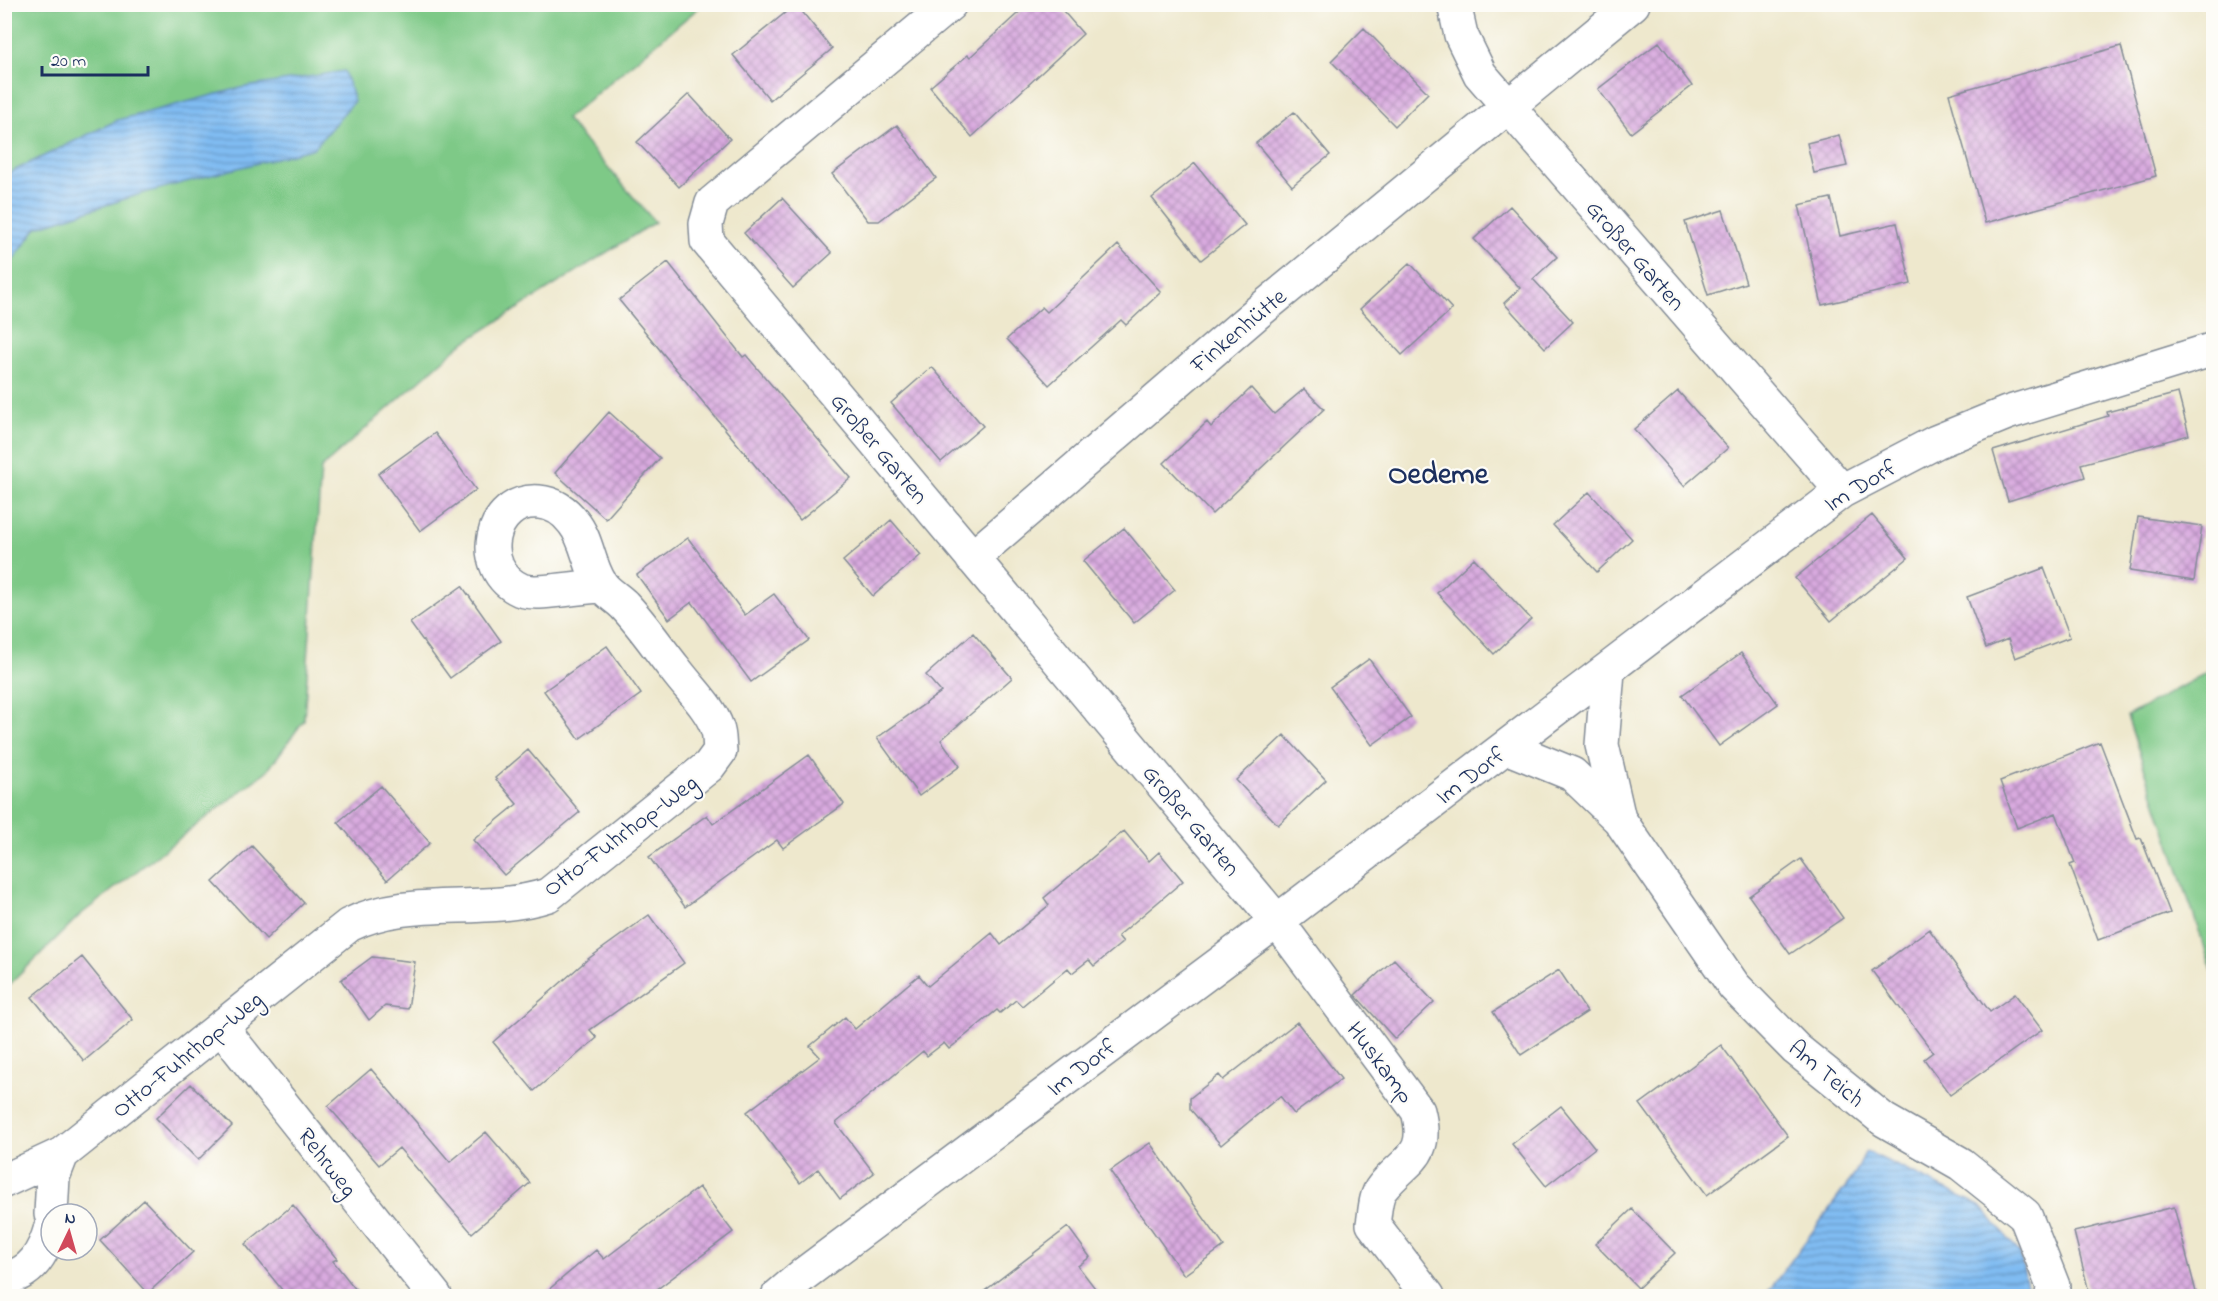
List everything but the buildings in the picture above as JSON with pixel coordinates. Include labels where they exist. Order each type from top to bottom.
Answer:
[{"type":"street","name":"Großer Garten","points":[[950,4],[712,203],[706,224],[707,241],[1277,921]]},
{"type":"street","name":"Großer Garten","points":[[1454,4],[1461,35],[1480,74],[1842,491]]},
{"type":"street","name":"Finkenhütte","points":[[972,558],[1258,312],[1633,4]]},
{"type":"street","name":"Im Dorf","points":[[778,1296],[804,1274],[1608,671],[1842,491],[1936,442],[2007,413],[2214,349]]},
{"type":"street","name":"Otto-Fuhrhop-Weg","points":[[4,1181],[62,1154],[349,925],[371,914],[399,908],[523,903],[548,895],[709,766],[720,751],[717,728],[700,702],[624,605],[602,586]]},
{"type":"street","name":"Am Teich","points":[[1608,671],[1602,745],[1619,819]]},
{"type":"street","name":"Am Teich","points":[[1506,747],[1572,774],[1619,819],[1734,986],[1796,1049],[1884,1120],[1961,1164],[2025,1215],[2053,1286],[2052,1296]]},
{"type":"street","name":"Huskamp","points":[[1277,921],[1418,1111],[1423,1133],[1412,1160],[1380,1190],[1373,1224],[1428,1296]]},
{"type":"street","name":"Rehrweg","points":[[220,1027],[435,1296]]},
{"type":"street","points":[[52,1202],[53,1177],[62,1154]]},
{"type":"street","points":[[4,1278],[23,1274],[39,1256]]},
{"type":"green space","points":[[5,5],[702,5],[566,119],[655,222],[460,345],[321,468],[304,720],[268,770],[80,915],[5,989],[5,271],[37,227],[140,194],[118,120],[5,175]]},
{"type":"green space","points":[[2213,669],[2213,973],[2127,716]]},
{"type":"water","points":[[344,71],[354,101],[314,148],[140,194],[37,227],[5,271],[5,175],[118,120],[240,88]]},
{"type":"water","points":[[1866,1151],[1981,1206],[2020,1253],[2029,1296],[1765,1296],[1853,1177]]},
{"type":"district","name":"Oedeme","points":[[1438,473]]}]
